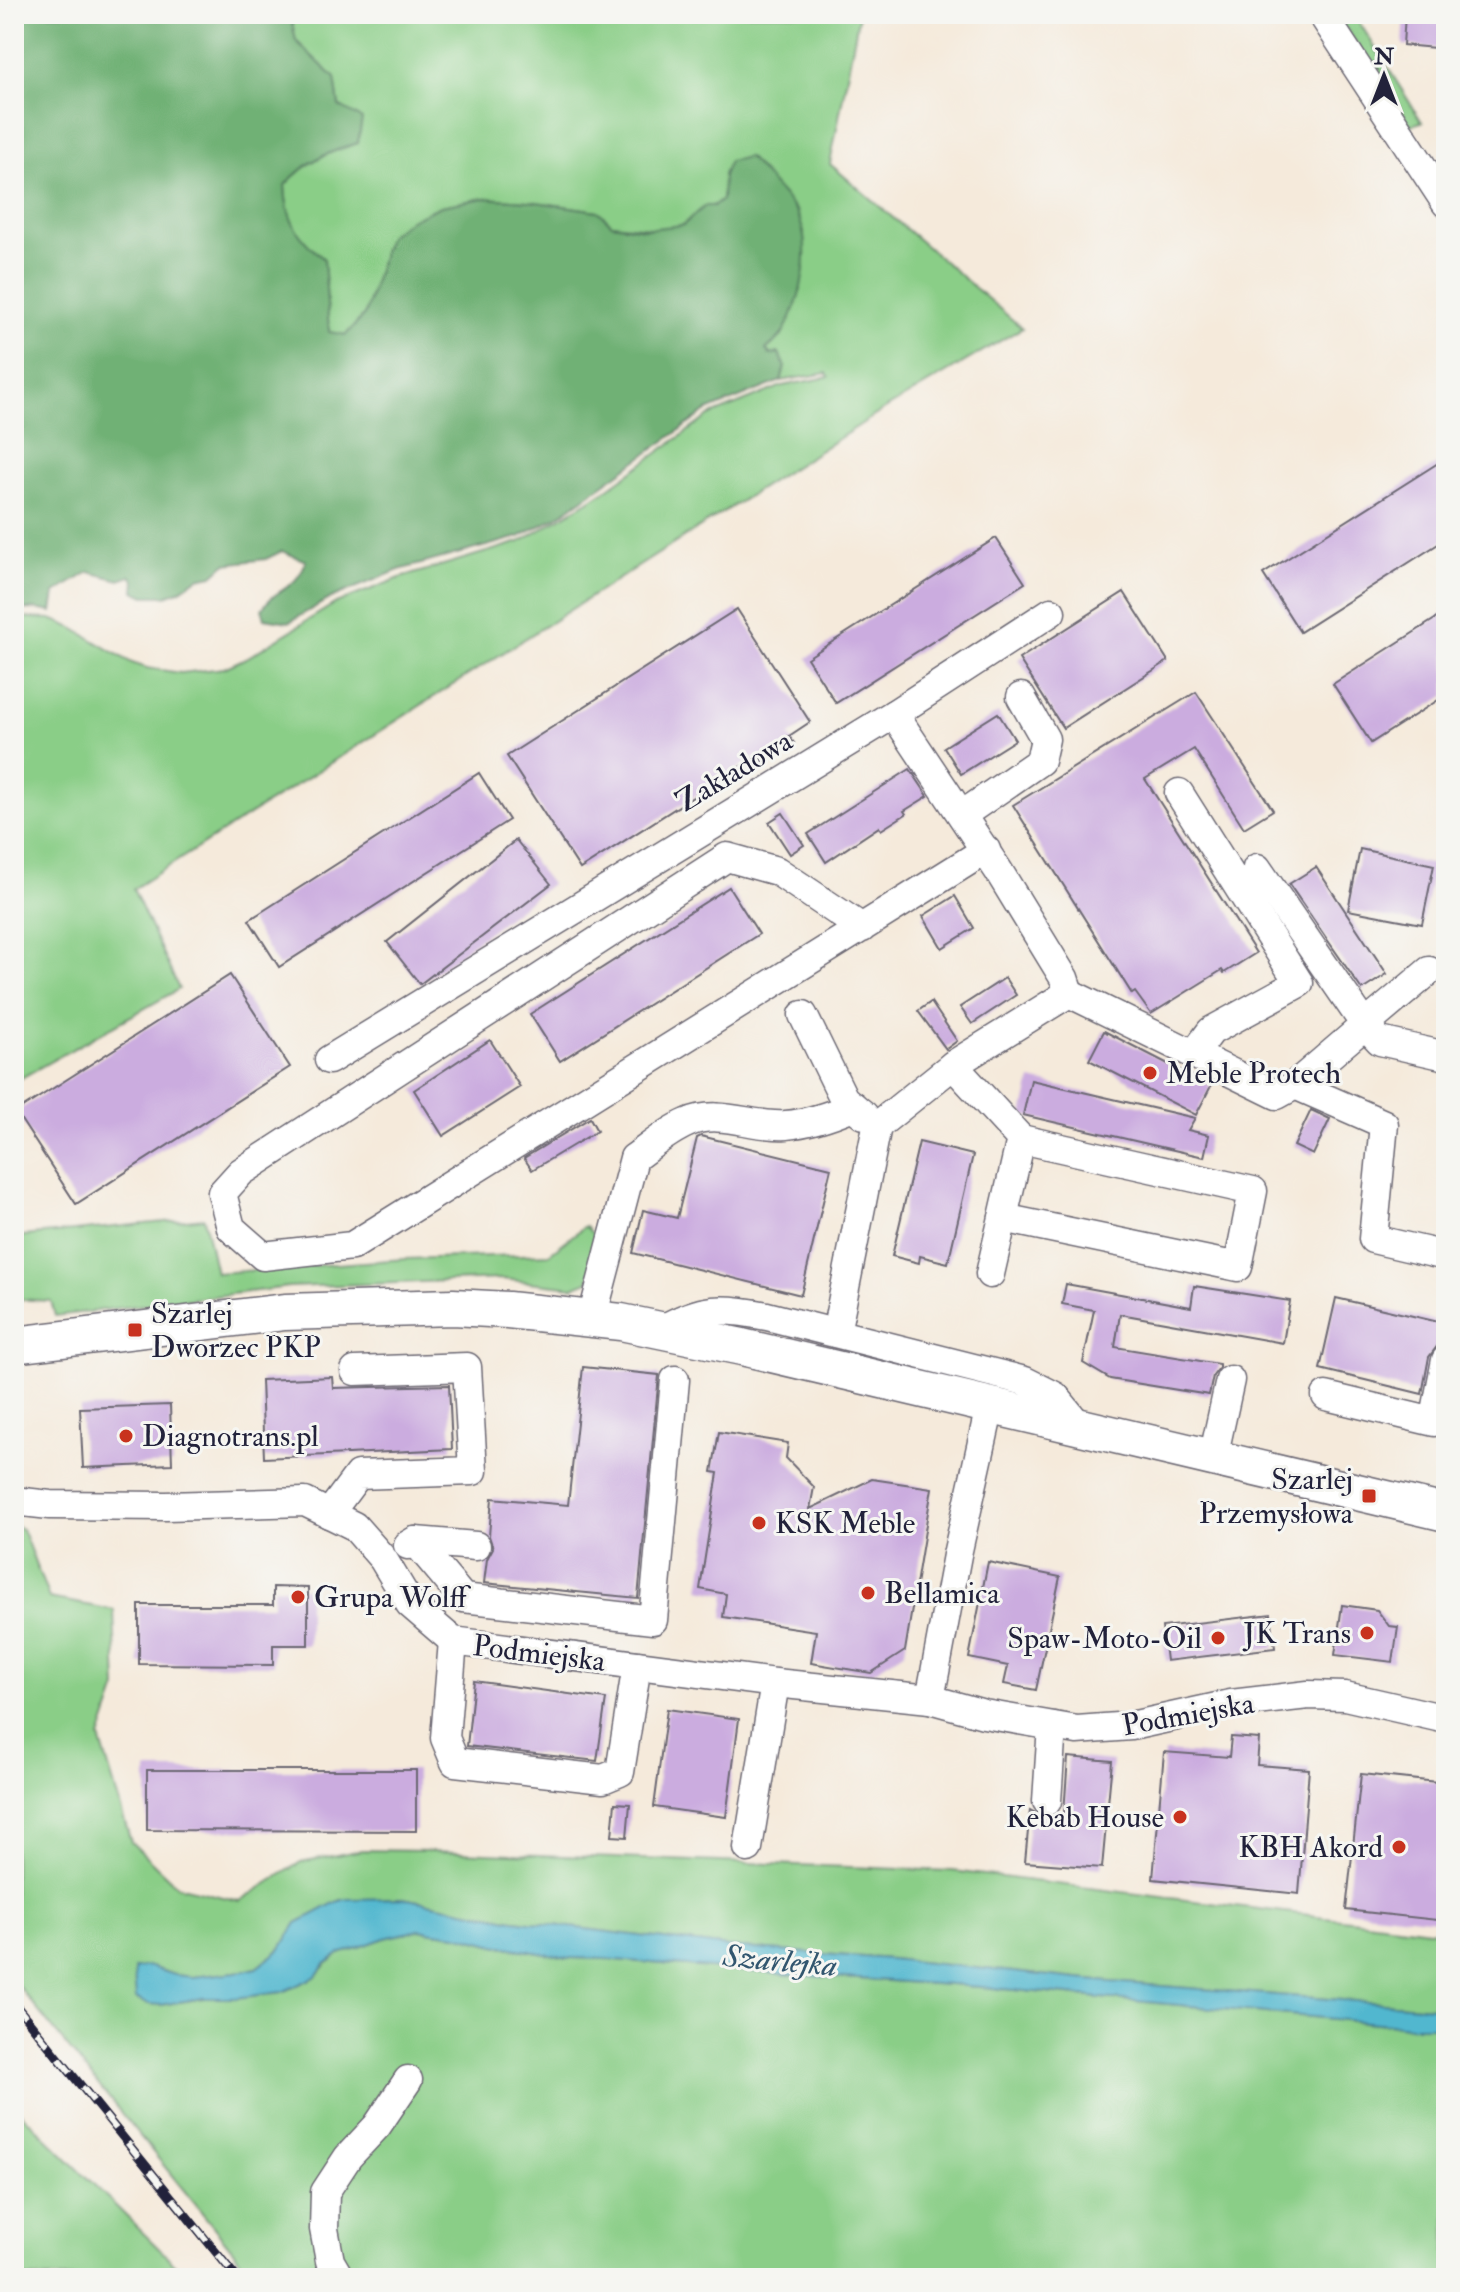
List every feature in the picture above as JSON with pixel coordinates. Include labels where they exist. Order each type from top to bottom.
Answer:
[{"type":"main road","points":[[14,1345],[285,1312],[453,1307],[592,1318],[661,1330],[1446,1513]]},
{"type":"street","points":[[1322,14],[1446,203]]},
{"type":"street","name":"Zakładowa","points":[[329,1060],[894,714],[1051,612]]},
{"type":"street","points":[[962,815],[1040,761],[1045,739],[1021,697]]},
{"type":"street","points":[[894,714],[986,850],[1064,978],[1069,993],[1277,1095],[1295,1085],[1429,971]]},
{"type":"street","points":[[1179,793],[1299,983],[1211,1031],[1194,1054]]},
{"type":"street","points":[[862,928],[777,871],[727,857],[241,1172],[222,1193],[231,1228],[263,1256],[352,1246],[862,928],[986,850]]},
{"type":"street","points":[[1257,868],[1365,1025],[1380,1041],[1446,1056]]},
{"type":"street","points":[[836,1333],[877,1126],[953,1065],[1069,993]]},
{"type":"street","points":[[803,1015],[844,1099],[877,1126]]},
{"type":"street","points":[[953,1065],[1021,1139],[1253,1191],[1238,1267],[1003,1218]]},
{"type":"street","points":[[1295,1085],[1384,1124],[1373,1239],[1446,1256]]},
{"type":"street","points":[[592,1318],[634,1158],[686,1123],[699,1119],[728,1118],[785,1125],[825,1117],[853,1106]]},
{"type":"street","points":[[990,1274],[1021,1139]]},
{"type":"street","points":[[661,1330],[698,1312],[734,1309],[1025,1381],[1055,1396],[1080,1427]]},
{"type":"street","points":[[1326,1396],[1434,1422],[1446,1360]]},
{"type":"street","points":[[329,1514],[358,1475],[473,1471],[467,1367],[355,1371]]},
{"type":"street","points":[[415,1541],[463,1598],[653,1620],[675,1380]]},
{"type":"street","points":[[1213,1458],[1230,1380]]},
{"type":"street","points":[[930,1699],[957,1555],[990,1406]]},
{"type":"street","name":"Podmiejska","points":[[14,1501],[50,1505],[166,1506],[305,1502],[354,1526],[383,1559],[410,1604],[453,1641],[775,1683],[930,1699],[984,1714],[1077,1730],[1131,1726],[1231,1704],[1308,1695],[1345,1696],[1446,1719]]},
{"type":"street","points":[[383,1559],[415,1541],[476,1546]]},
{"type":"street","points":[[453,1641],[445,1738],[455,1762],[603,1779],[620,1772],[637,1665]]},
{"type":"street","points":[[748,1848],[775,1683]]},
{"type":"street","points":[[1047,1801],[1052,1726]]},
{"type":"street","points":[[340,2278],[330,2261],[324,2229],[325,2192],[348,2157],[377,2126],[408,2080]]},
{"type":"green space","points":[[14,14],[290,14],[296,41],[335,78],[339,106],[362,119],[358,143],[318,158],[285,185],[288,208],[295,227],[324,259],[329,332],[346,335],[365,314],[388,236],[410,220],[441,206],[484,198],[529,201],[598,211],[612,224],[645,229],[683,225],[705,206],[714,206],[722,200],[723,175],[729,161],[748,157],[794,208],[805,242],[804,274],[796,306],[783,333],[766,350],[770,355],[779,353],[785,366],[781,381],[707,411],[557,517],[519,537],[399,570],[333,597],[289,622],[265,618],[262,609],[273,596],[296,579],[306,561],[282,551],[266,559],[225,564],[213,575],[198,578],[166,596],[145,596],[134,591],[135,581],[131,576],[120,580],[89,572],[55,593],[52,612],[14,610]]},
{"type":"green space","points":[[290,14],[859,14],[830,164],[1022,328],[885,409],[133,889],[179,989],[14,1082],[14,617],[51,619],[147,668],[181,673],[224,668],[248,657],[336,603],[400,578],[520,542],[603,492],[709,416],[782,386],[829,377],[827,373],[781,381],[785,366],[766,350],[782,336],[804,270],[804,232],[796,210],[748,157],[729,161],[723,175],[723,200],[691,217],[683,225],[661,229],[612,224],[598,211],[529,201],[484,198],[441,206],[410,220],[388,236],[365,314],[346,335],[329,332],[324,259],[295,227],[288,208],[285,185],[318,158],[358,143],[339,106],[335,78],[296,41]]},
{"type":"green space","points":[[1336,14],[1354,14],[1422,122],[1411,125]]},
{"type":"green space","points":[[204,1218],[216,1273],[405,1259],[549,1254],[585,1226],[602,1243],[588,1281],[573,1287],[502,1279],[289,1287],[55,1316],[51,1301],[14,1299],[14,1237]]},
{"type":"green space","points":[[14,1525],[22,1529],[49,1598],[114,1610],[117,1688],[100,1738],[131,1842],[177,1886],[240,1901],[301,1862],[362,1850],[432,1851],[952,1871],[1446,1932],[1446,2008],[1098,1981],[891,1959],[728,1947],[514,1920],[403,1898],[341,1900],[297,1923],[280,1950],[256,1968],[193,1977],[153,1968],[160,2005],[203,1998],[236,1998],[282,1992],[315,1977],[340,1954],[419,1930],[568,1958],[981,1987],[1410,2026],[1446,2026],[1446,2278],[255,2278],[14,1981]]},
{"type":"green space","points":[[14,2106],[189,2278],[14,2278]]},
{"type":"water","name":"Szarlejka","points":[[403,1898],[514,1920],[728,1947],[891,1959],[1098,1981],[1446,2008],[1446,2026],[1410,2026],[981,1987],[568,1958],[419,1930],[340,1954],[325,1964],[315,1977],[282,1992],[236,1998],[203,1998],[160,2005],[136,1999],[134,1969],[147,1966],[193,1977],[256,1968],[280,1950],[297,1923],[336,1902]]},
{"type":"building","points":[[1405,14],[1446,14],[1446,49],[1403,45]]},
{"type":"building","points":[[1446,458],[1446,539],[1300,632],[1263,574]]},
{"type":"building","points":[[996,538],[1025,583],[836,703],[807,658]]},
{"type":"building","points":[[1124,592],[1168,661],[1063,728],[1019,659]]},
{"type":"building","points":[[737,609],[810,722],[789,736],[794,743],[764,763],[759,755],[580,869],[507,756]]},
{"type":"building","points":[[1446,612],[1446,695],[1371,743],[1333,684]]},
{"type":"building","points":[[1196,692],[1273,810],[1244,828],[1194,749],[1145,779],[1256,953],[1151,1014],[1135,992],[1132,994],[1013,805]]},
{"type":"building","points":[[998,713],[1015,740],[961,774],[944,747]]},
{"type":"building","points":[[910,769],[928,796],[904,811],[906,814],[881,830],[879,827],[826,862],[808,834]]},
{"type":"building","points":[[479,773],[509,820],[279,967],[249,920]]},
{"type":"building","points":[[783,813],[804,845],[790,854],[769,822]]},
{"type":"building","points":[[516,840],[551,884],[420,984],[387,942]]},
{"type":"building","points":[[1360,849],[1434,865],[1422,924],[1348,910]]},
{"type":"building","points":[[1316,867],[1387,974],[1362,990],[1289,884]]},
{"type":"building","points":[[729,887],[759,934],[560,1061],[530,1014]]},
{"type":"building","points":[[955,896],[974,928],[942,948],[923,916]]},
{"type":"building","points":[[230,975],[290,1067],[76,1204],[16,1112]]},
{"type":"building","points":[[1005,978],[1016,995],[972,1024],[960,1007]]},
{"type":"building","points":[[931,1002],[957,1041],[946,1049],[918,1011]]},
{"type":"building","name":"Meble Protech","points":[[1104,1031],[1211,1086],[1196,1115],[1089,1060]]},
{"type":"building","points":[[490,1040],[520,1087],[443,1136],[414,1090]]},
{"type":"building","points":[[1031,1080],[1195,1118],[1188,1130],[1209,1135],[1204,1157],[1023,1115]]},
{"type":"building","points":[[1311,1110],[1330,1119],[1313,1155],[1294,1146]]},
{"type":"building","points":[[590,1118],[597,1131],[532,1170],[524,1158]]},
{"type":"building","points":[[701,1136],[831,1168],[801,1295],[633,1253],[643,1210],[677,1218],[697,1138]]},
{"type":"building","points":[[919,1142],[973,1155],[948,1263],[920,1256],[919,1263],[892,1256]]},
{"type":"building","points":[[1066,1284],[1191,1307],[1194,1286],[1290,1301],[1283,1343],[1120,1314],[1115,1347],[1219,1364],[1219,1368],[1213,1376],[1209,1395],[1110,1379],[1083,1363],[1094,1310],[1062,1304]]},
{"type":"building","points":[[1336,1298],[1443,1323],[1438,1345],[1429,1357],[1422,1394],[1320,1369]]},
{"type":"building","points":[[583,1367],[659,1375],[638,1598],[484,1583],[487,1559],[493,1548],[489,1536],[492,1498],[568,1505]]},
{"type":"building","points":[[332,1377],[333,1388],[449,1385],[452,1449],[264,1458],[261,1380]]},
{"type":"building","name":"Diagnotrans.pl","points":[[170,1405],[172,1464],[83,1468],[80,1408]]},
{"type":"building","points":[[719,1432],[788,1443],[786,1458],[814,1487],[810,1509],[872,1479],[932,1488],[905,1651],[871,1673],[811,1663],[816,1631],[723,1617],[726,1594],[700,1589],[718,1473],[712,1472]]},
{"type":"building","points":[[988,1562],[1060,1577],[1036,1690],[1004,1684],[1008,1666],[969,1658]]},
{"type":"building","points":[[273,1587],[308,1588],[308,1645],[273,1645],[273,1665],[139,1664],[139,1605],[273,1605]]},
{"type":"building","name":"JK Trans","points":[[1342,1605],[1377,1610],[1389,1626],[1398,1627],[1393,1662],[1335,1655]]},
{"type":"building","name":"Spaw-Moto-Oil","points":[[1271,1614],[1275,1648],[1166,1661],[1162,1627]]},
{"type":"building","points":[[474,1681],[606,1699],[597,1761],[467,1746]]},
{"type":"building","points":[[667,1709],[739,1719],[726,1817],[654,1807]]},
{"type":"building","points":[[1231,1737],[1259,1739],[1257,1765],[1309,1769],[1299,1894],[1153,1879],[1164,1752],[1229,1757]]},
{"type":"building","points":[[1068,1757],[1112,1761],[1102,1868],[1025,1862],[1030,1810],[1045,1818],[1064,1813]]},
{"type":"building","points":[[147,1770],[416,1770],[416,1831],[147,1830]]},
{"type":"building","name":"KBH Akord","points":[[1361,1774],[1446,1783],[1446,1921],[1346,1910]]},
{"type":"building","points":[[615,1803],[630,1804],[627,1837],[612,1836]]},
{"type":"railway","points":[[14,2003],[237,2278]]},
{"type":"place","name":"Meble Protech","points":[[1150,1073]]},
{"type":"place","name":"Szarlej Dworzec PKP","points":[[135,1330]]},
{"type":"place","name":"Diagnotrans.pl","points":[[126,1436]]},
{"type":"place","name":"Szarlej Przemysłowa","points":[[1369,1496]]},
{"type":"place","name":"KSK Meble","points":[[759,1523]]},
{"type":"place","name":"Bellamica","points":[[868,1593]]},
{"type":"place","name":"Grupa Wolff","points":[[298,1597]]},
{"type":"place","name":"JK Trans","points":[[1367,1633]]},
{"type":"place","name":"Spaw-Moto-Oil","points":[[1218,1638]]},
{"type":"place","name":"Kebab House","points":[[1180,1817]]},
{"type":"place","name":"KBH Akord","points":[[1399,1847]]}]
